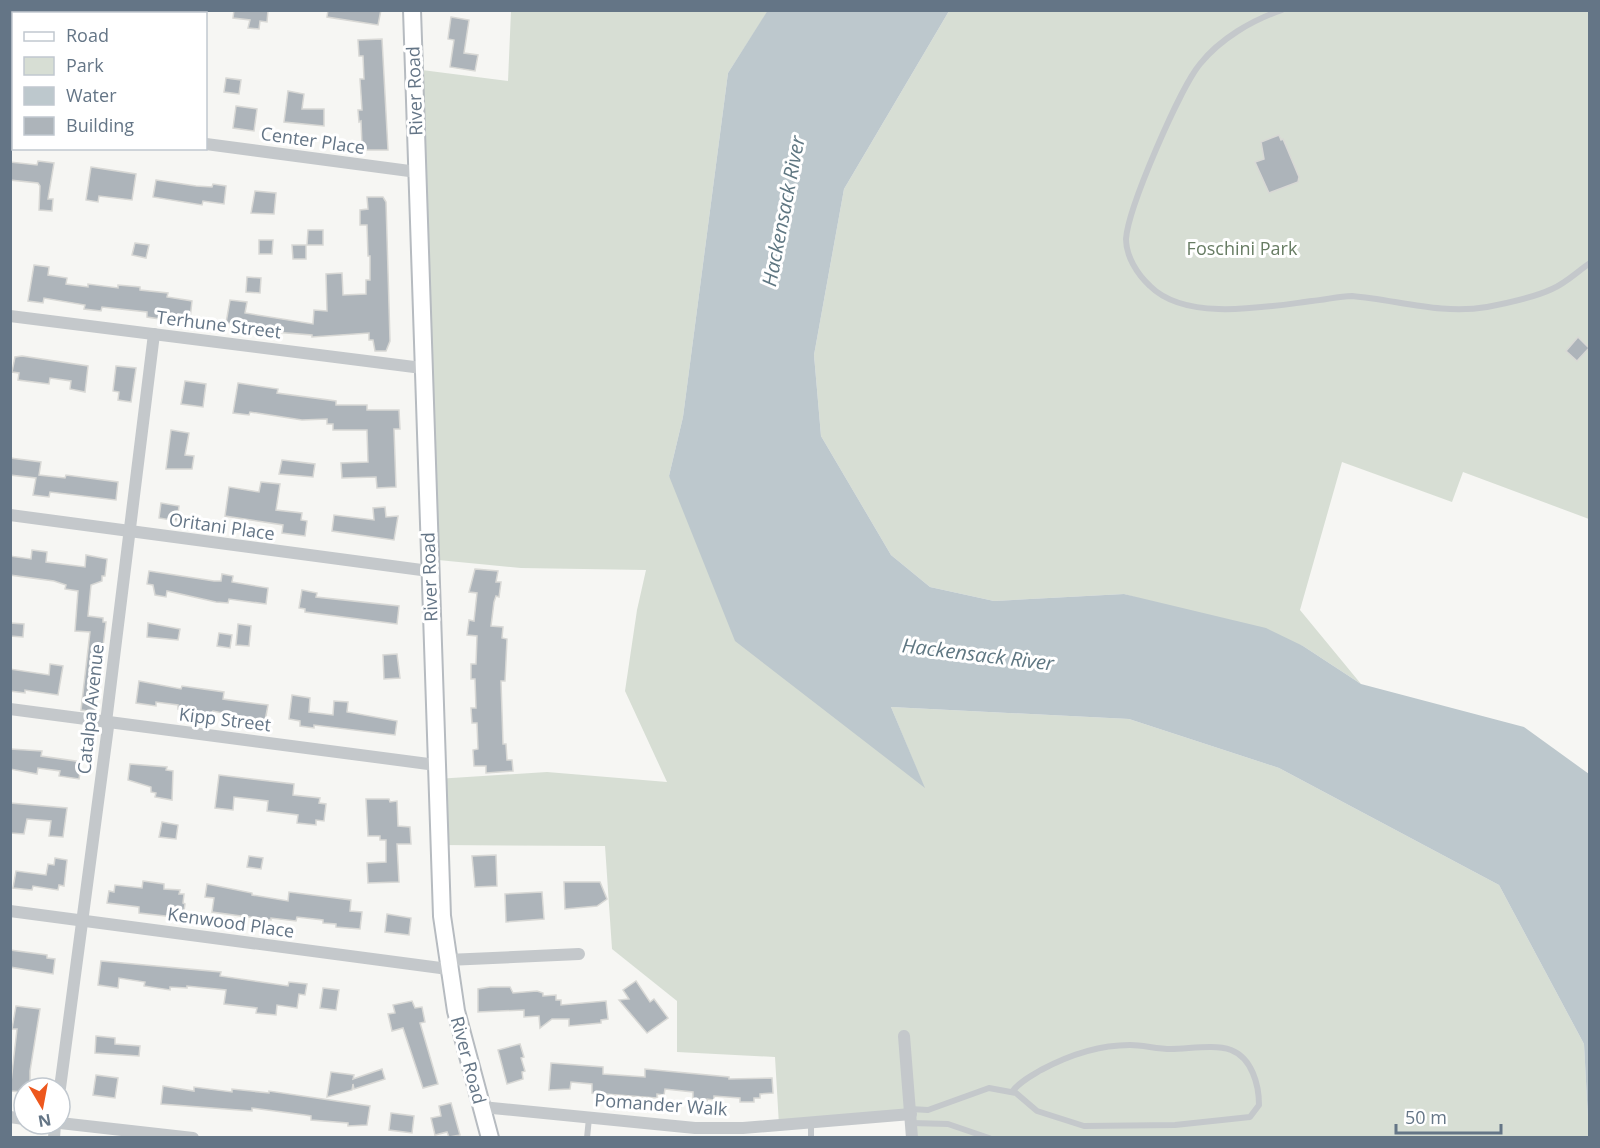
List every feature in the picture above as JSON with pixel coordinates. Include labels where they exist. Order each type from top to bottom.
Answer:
[{"type":"main road","name":"River Road","points":[[412,10],[422,368],[442,916],[447,964],[456,1011],[490,1137]]},
{"type":"street","name":"Center Place","points":[[207,144],[417,172]]},
{"type":"street","name":"Terhune Street","points":[[10,316],[422,368]]},
{"type":"street","name":"Catalpa Avenue","points":[[62,1076],[108,727],[106,722],[154,334]]},
{"type":"street","name":"Oritani Place","points":[[10,515],[429,571]]},
{"type":"street","name":"Kipp Street","points":[[10,709],[436,765]]},
{"type":"street","name":"Kenwood Place","points":[[10,911],[447,964],[579,954]]},
{"type":"street","points":[[904,1036],[912,1137]]},
{"type":"street","name":"Pomander Walk","points":[[482,1107],[695,1128],[811,1123],[911,1115]]},
{"type":"street","points":[[72,1124],[193,1137]]},
{"type":"lane","points":[[1282,10],[1247,24],[1201,63],[1184,87],[1131,214],[1126,239],[1128,256],[1150,287],[1188,307],[1208,309],[1243,308],[1349,296],[1454,310],[1486,307],[1546,291],[1590,263]]},
{"type":"lane","points":[[911,1115],[989,1088],[1012,1092],[1037,1111],[1084,1126],[1175,1125],[1250,1117],[1259,1105],[1258,1084],[1246,1061],[1231,1050],[1194,1047],[1161,1049],[1130,1045],[1093,1049],[1055,1062],[1029,1077],[1012,1092]]},
{"type":"lane","points":[[911,1115],[989,1137]]},
{"type":"lane","points":[[587,1137],[589,1117]]},
{"type":"lane","points":[[811,1123],[811,1137]]},
{"type":"lane","points":[[964,1130],[968,1137]]},
{"type":"green space","points":[[511,11],[768,11],[728,73],[683,417],[669,476],[924,787],[891,707],[1129,719],[1279,768],[1499,885],[1584,1044],[1589,1137],[912,1138],[911,1114],[779,1125],[775,1057],[677,1052],[677,1001],[612,949],[605,846],[439,845],[436,779],[547,772],[667,782],[625,691],[637,610],[646,570],[521,568],[428,559],[414,69],[508,81]]},
{"type":"green space","name":"Foschini Park","points":[[949,11],[1589,11],[1589,519],[1463,472],[1452,502],[1342,462],[1300,610],[1361,684],[1303,646],[1124,594],[994,601],[930,587],[891,555],[821,436],[814,355],[844,189]]},
{"type":"water","name":"Hackensack River","points":[[768,10],[949,11],[844,189],[814,355],[821,436],[891,555],[930,587],[994,601],[1124,594],[1266,628],[1303,646],[1361,684],[1524,727],[1589,774],[1589,1137],[1584,1044],[1499,885],[1279,768],[1129,719],[891,707],[925,788],[735,641],[669,476],[683,417],[728,73]]},
{"type":"building","points":[[234,10],[268,10],[267,22],[260,21],[259,29],[248,28],[250,20],[233,18]]},
{"type":"building","points":[[328,10],[381,10],[378,25],[327,17]]},
{"type":"building","points":[[451,17],[469,20],[464,53],[478,55],[475,71],[450,67],[454,40],[448,39]]},
{"type":"building","points":[[382,39],[388,150],[365,150],[365,145],[362,145],[358,110],[362,110],[360,79],[364,79],[363,56],[359,56],[358,40]]},
{"type":"building","points":[[226,78],[241,80],[239,94],[224,92]]},
{"type":"building","points":[[288,91],[304,94],[302,109],[324,109],[324,126],[284,122]]},
{"type":"building","points":[[236,106],[257,109],[254,131],[233,128]]},
{"type":"building","points":[[1279,135],[1281,140],[1283,139],[1299,177],[1298,182],[1269,193],[1255,162],[1264,159],[1261,142]]},
{"type":"building","points":[[38,161],[54,163],[48,199],[53,199],[52,211],[39,210],[40,186],[38,183],[10,180],[10,162],[37,165]]},
{"type":"building","points":[[91,167],[136,174],[132,200],[99,196],[98,202],[86,200]]},
{"type":"building","points":[[156,180],[196,186],[212,187],[213,184],[226,186],[224,204],[203,201],[202,205],[153,197]]},
{"type":"building","points":[[255,191],[276,193],[274,214],[251,213]]},
{"type":"building","points":[[367,197],[383,197],[386,202],[390,341],[386,351],[375,351],[373,340],[369,340],[369,333],[312,337],[312,335],[261,331],[262,328],[226,323],[230,300],[247,302],[245,313],[313,324],[314,310],[327,311],[326,274],[342,273],[343,295],[366,294],[366,280],[370,280],[370,256],[368,256],[367,225],[360,225],[360,210],[368,209]]},
{"type":"building","points":[[308,230],[323,230],[323,245],[307,245]]},
{"type":"building","points":[[259,240],[273,240],[272,254],[259,254]]},
{"type":"building","points":[[135,243],[149,245],[146,258],[132,255]]},
{"type":"building","points":[[292,245],[306,245],[306,259],[293,259]]},
{"type":"building","points":[[34,265],[49,267],[48,275],[67,278],[66,284],[88,287],[88,284],[118,288],[118,285],[140,287],[140,290],[168,293],[167,297],[192,301],[190,319],[187,318],[186,323],[147,317],[147,312],[102,307],[101,311],[84,309],[85,305],[44,298],[43,303],[28,301]]},
{"type":"building","points":[[247,277],[261,278],[260,293],[246,292]]},
{"type":"building","points":[[1578,337],[1589,348],[1577,361],[1566,351]]},
{"type":"building","points":[[22,356],[88,366],[85,392],[70,389],[71,381],[50,378],[49,384],[18,380],[19,373],[12,372],[15,357]]},
{"type":"building","points":[[116,366],[136,368],[131,402],[118,400],[119,392],[113,391]]},
{"type":"building","points":[[185,381],[206,384],[203,407],[181,404]]},
{"type":"building","points":[[238,383],[278,389],[277,393],[336,401],[336,405],[367,405],[367,410],[399,410],[400,429],[394,429],[396,487],[377,488],[376,477],[342,478],[341,463],[368,462],[367,430],[333,430],[333,424],[327,424],[327,419],[302,420],[250,412],[249,415],[233,413]]},
{"type":"building","points":[[171,430],[189,433],[185,455],[194,456],[192,469],[166,469]]},
{"type":"building","points":[[10,458],[41,462],[39,475],[65,478],[66,475],[118,482],[116,500],[50,492],[49,497],[33,495],[36,478],[10,475]]},
{"type":"building","points":[[282,460],[315,464],[313,477],[279,474]]},
{"type":"building","points":[[261,482],[280,484],[276,510],[302,513],[301,520],[307,521],[305,536],[282,533],[283,525],[225,516],[229,487],[259,492]]},
{"type":"building","points":[[161,503],[179,506],[177,521],[159,518]]},
{"type":"building","points":[[385,507],[386,517],[398,516],[394,540],[332,531],[334,515],[374,520],[373,508]]},
{"type":"building","points":[[32,550],[47,552],[46,562],[85,567],[86,555],[107,559],[105,576],[102,576],[102,581],[91,585],[88,616],[103,618],[103,622],[106,622],[95,712],[81,710],[90,632],[75,631],[78,591],[65,589],[66,585],[54,581],[10,575],[10,556],[31,559]]},
{"type":"building","points":[[475,569],[498,571],[496,582],[501,582],[499,597],[496,596],[494,602],[491,626],[503,627],[502,638],[507,639],[505,681],[501,681],[503,744],[506,744],[507,760],[512,760],[513,771],[486,773],[486,766],[474,766],[473,750],[478,749],[477,723],[472,723],[471,708],[476,708],[475,679],[471,679],[471,664],[476,664],[477,636],[467,635],[469,620],[474,621],[477,593],[469,592]]},
{"type":"building","points":[[149,571],[214,581],[221,581],[222,574],[233,576],[232,582],[268,588],[266,604],[229,599],[228,603],[216,602],[167,591],[166,597],[155,595],[153,585],[147,584]]},
{"type":"building","points":[[302,590],[317,593],[316,597],[399,606],[397,624],[305,612],[305,609],[299,608]]},
{"type":"building","points":[[10,623],[24,624],[23,637],[10,636]]},
{"type":"building","points":[[148,623],[180,629],[178,640],[147,637]]},
{"type":"building","points":[[238,624],[251,626],[249,646],[236,645]]},
{"type":"building","points":[[219,633],[232,635],[230,648],[217,646]]},
{"type":"building","points":[[397,654],[400,678],[384,679],[383,655]]},
{"type":"building","points":[[50,664],[63,666],[58,695],[25,690],[25,693],[10,691],[10,669],[49,675]]},
{"type":"building","points":[[139,681],[181,689],[182,686],[224,692],[223,699],[268,705],[265,721],[213,711],[212,714],[178,709],[178,705],[156,702],[156,706],[136,703]]},
{"type":"building","points":[[292,695],[310,698],[309,712],[333,715],[334,701],[348,702],[347,712],[397,721],[395,735],[314,725],[314,728],[300,726],[300,721],[289,719]]},
{"type":"building","points":[[10,749],[42,751],[41,756],[82,762],[79,779],[59,776],[60,771],[38,768],[37,774],[10,769]]},
{"type":"building","points":[[130,764],[167,767],[166,770],[173,771],[172,800],[155,797],[156,793],[151,792],[151,787],[128,780]]},
{"type":"building","points":[[219,775],[294,784],[293,795],[320,798],[319,803],[326,804],[324,821],[316,820],[316,825],[297,823],[298,815],[267,811],[268,801],[234,797],[233,810],[215,808]]},
{"type":"building","points":[[366,799],[397,801],[398,826],[410,827],[411,844],[397,844],[399,882],[368,883],[367,863],[386,862],[386,840],[380,840],[380,836],[368,836]]},
{"type":"building","points":[[10,803],[67,808],[63,837],[49,836],[51,821],[27,819],[24,834],[10,833]]},
{"type":"building","points":[[162,822],[178,825],[176,839],[159,837]]},
{"type":"building","points":[[496,855],[497,886],[475,887],[472,856]]},
{"type":"building","points":[[249,856],[263,858],[261,869],[247,867]]},
{"type":"building","points":[[55,858],[67,860],[64,886],[59,885],[58,890],[33,886],[32,890],[13,888],[16,871],[46,875],[48,864],[54,865]]},
{"type":"building","points":[[143,881],[164,884],[164,889],[180,890],[179,894],[184,894],[183,918],[139,913],[139,907],[107,903],[109,891],[114,892],[115,885],[142,888]]},
{"type":"building","points":[[564,882],[600,882],[607,899],[597,906],[565,909]]},
{"type":"building","points":[[207,884],[288,901],[289,892],[351,900],[350,911],[362,912],[360,929],[336,927],[336,924],[323,923],[323,920],[297,917],[296,921],[271,918],[271,920],[212,912],[214,898],[205,897]]},
{"type":"building","points":[[542,892],[544,919],[506,922],[505,894]]},
{"type":"building","points":[[387,914],[411,918],[409,935],[385,932]]},
{"type":"building","points":[[10,950],[47,955],[47,958],[55,959],[53,974],[10,967]]},
{"type":"building","points":[[101,961],[221,972],[220,976],[288,986],[289,982],[307,984],[305,995],[299,994],[297,1008],[277,1005],[276,1015],[256,1013],[257,1008],[224,1004],[226,990],[187,986],[187,988],[170,987],[170,990],[144,986],[145,982],[119,978],[118,988],[98,985]]},
{"type":"building","points":[[636,981],[650,1002],[654,999],[668,1018],[647,1033],[619,1000],[629,999],[623,990]]},
{"type":"building","points":[[510,987],[513,993],[537,991],[543,993],[543,996],[556,995],[556,1000],[561,1000],[561,1005],[606,1001],[608,1019],[601,1020],[601,1023],[569,1026],[569,1019],[552,1019],[540,1028],[539,1016],[524,1017],[524,1010],[478,1012],[478,989]]},
{"type":"building","points":[[323,988],[339,990],[336,1010],[320,1008]]},
{"type":"building","points":[[412,1001],[415,1008],[422,1007],[425,1022],[420,1023],[438,1084],[423,1088],[403,1028],[392,1031],[388,1014],[395,1013],[393,1005]]},
{"type":"building","points":[[16,1006],[40,1009],[30,1076],[12,1076],[12,1091],[10,1091],[17,1029],[12,1029]]},
{"type":"building","points":[[96,1036],[115,1038],[115,1044],[140,1046],[139,1056],[95,1053]]},
{"type":"building","points":[[520,1044],[524,1057],[521,1058],[525,1071],[522,1072],[523,1079],[507,1084],[498,1050]]},
{"type":"building","points":[[551,1063],[603,1067],[603,1074],[645,1077],[645,1069],[729,1077],[729,1079],[772,1078],[773,1093],[760,1094],[760,1098],[754,1098],[754,1102],[740,1102],[740,1098],[714,1096],[714,1100],[707,1099],[707,1102],[693,1101],[693,1092],[665,1089],[664,1095],[657,1094],[657,1098],[592,1093],[592,1084],[571,1082],[570,1089],[549,1090]]},
{"type":"building","points":[[382,1069],[385,1079],[354,1089],[353,1084],[352,1090],[327,1097],[331,1072],[354,1075],[353,1079]]},
{"type":"building","points":[[96,1075],[118,1078],[115,1098],[93,1095]]},
{"type":"building","points":[[163,1086],[194,1091],[194,1087],[232,1092],[232,1089],[269,1093],[269,1091],[370,1106],[367,1125],[348,1126],[348,1123],[311,1120],[311,1116],[252,1108],[252,1111],[161,1104]]},
{"type":"building","points":[[451,1103],[460,1135],[449,1137],[447,1132],[435,1135],[431,1118],[441,1116],[439,1106]]},
{"type":"building","points":[[391,1113],[414,1116],[412,1133],[389,1130]]}]
